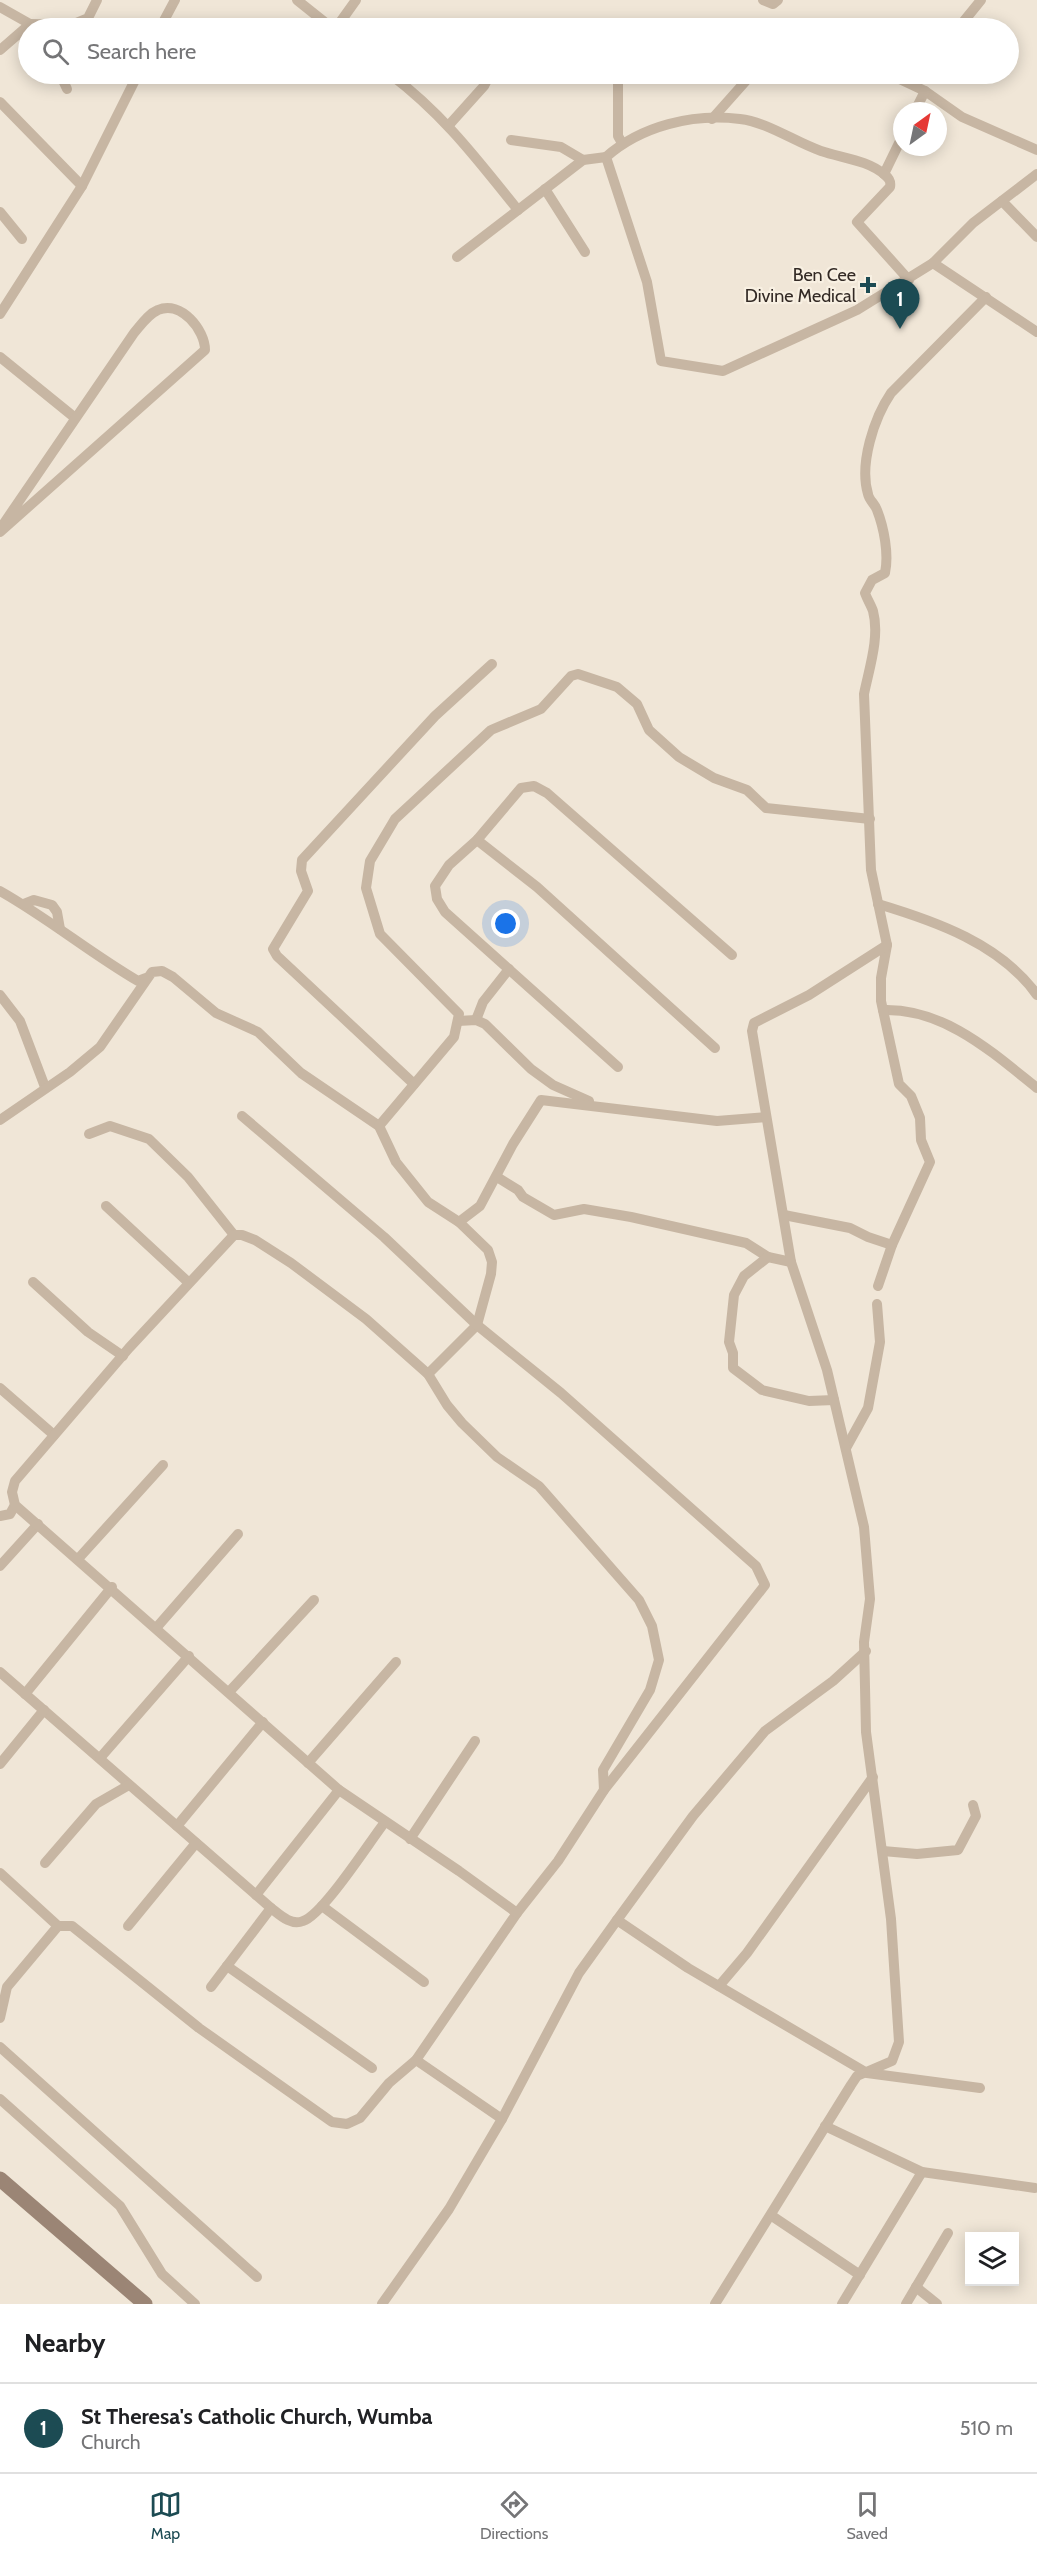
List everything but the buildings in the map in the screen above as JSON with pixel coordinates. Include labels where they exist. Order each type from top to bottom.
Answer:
[{"type":"main road","points":[[0,2179],[145,2304]]},
{"type":"street","points":[[88,18],[97,0]]},
{"type":"street","points":[[165,18],[175,0]]},
{"type":"street","points":[[297,0],[321,18]]},
{"type":"street","points":[[342,18],[356,0]]},
{"type":"street","points":[[763,0],[773,4],[778,0]]},
{"type":"street","points":[[966,18],[981,0]]},
{"type":"street","points":[[0,7],[18,22]]},
{"type":"street","points":[[0,50],[18,37]]},
{"type":"street","points":[[65,84],[67,89]]},
{"type":"street","points":[[0,314],[82,186],[133,84]]},
{"type":"street","points":[[403,84],[425,101],[449,125],[518,210]]},
{"type":"street","points":[[449,125],[485,84]]},
{"type":"street","points":[[618,84],[618,136],[622,143]]},
{"type":"street","points":[[712,119],[743,84]]},
{"type":"street","points":[[911,84],[925,91],[962,117],[1037,150]]},
{"type":"street","points":[[920,102],[925,91]]},
{"type":"street","points":[[0,102],[82,186]]},
{"type":"street","points":[[457,257],[583,160],[606,157],[622,143],[658,125],[712,119],[741,119],[823,152],[844,155],[884,174],[890,182],[890,187],[857,222],[909,280]]},
{"type":"street","points":[[511,140],[561,147],[583,160]]},
{"type":"street","points":[[884,174],[893,156]]},
{"type":"street","points":[[606,157],[647,282],[661,361],[723,372],[857,310],[909,280],[933,263],[974,223],[1037,174]]},
{"type":"street","points":[[544,189],[585,252]]},
{"type":"street","points":[[1002,201],[1037,237]]},
{"type":"street","points":[[0,212],[22,239]]},
{"type":"street","points":[[933,263],[1037,332]]},
{"type":"street","points":[[878,1286],[892,1245],[930,1162],[921,1140],[920,1118],[911,1096],[899,1084],[883,1010],[881,978],[887,945],[871,870],[864,694],[871,675],[874,634],[873,611],[865,593],[872,580],[885,573],[887,563],[876,508],[868,497],[866,486],[869,445],[880,410],[891,393],[986,297]]},
{"type":"street","points":[[169,308],[181,311],[203,333],[205,350],[0,530],[74,417],[134,333],[152,313],[169,308]]},
{"type":"street","points":[[0,357],[74,417]]},
{"type":"street","points":[[414,1084],[277,956],[273,949],[308,891],[301,872],[302,860],[435,716],[492,664]]},
{"type":"street","points":[[379,1126],[454,1037],[459,1014],[381,934],[366,888],[370,861],[395,819],[491,730],[541,709],[571,676],[578,674],[617,687],[637,704],[650,730],[680,757],[714,778],[747,790],[766,808],[870,819]]},
{"type":"street","points":[[618,1067],[445,912],[437,899],[435,886],[449,865],[477,840],[521,788],[534,786],[547,793],[732,955]]},
{"type":"street","points":[[477,840],[537,887],[715,1048]]},
{"type":"street","points":[[0,891],[24,904],[138,981],[146,978]]},
{"type":"street","points":[[24,904],[34,900],[52,905],[57,912],[60,929]]},
{"type":"street","points":[[878,904],[949,930],[982,945],[1027,981],[1037,995]]},
{"type":"street","points":[[715,2304],[772,2216],[857,2076],[892,2061],[899,2042],[896,1976],[883,1851],[866,1732],[864,1642],[870,1599],[865,1538],[834,1400],[791,1262],[752,1031],[754,1023],[809,995],[887,945]]},
{"type":"street","points":[[476,1020],[483,1002],[509,969]]},
{"type":"street","points":[[0,1120],[70,1072],[100,1047],[152,972],[162,971],[173,977],[216,1013],[258,1032],[301,1073],[379,1126],[396,1162],[428,1202],[459,1222],[488,1250],[492,1262],[477,1325],[428,1374]]},
{"type":"street","points":[[0,995],[20,1021],[45,1087]]},
{"type":"street","points":[[883,1010],[903,1009],[943,1022],[988,1049],[1037,1088]]},
{"type":"street","points":[[458,1021],[476,1020],[494,1031],[531,1069],[553,1085],[609,1108]]},
{"type":"street","points":[[459,1222],[480,1206],[513,1144],[541,1100],[717,1121],[766,1118]]},
{"type":"street","points":[[0,1873],[58,1926],[72,1926],[199,2028],[332,2122],[347,2124],[360,2118],[389,2083],[416,2060],[517,1913],[558,1861],[604,1790],[765,1585],[762,1574],[756,1566],[561,1393],[477,1325],[384,1237],[242,1116]]},
{"type":"street","points":[[89,1134],[110,1126],[149,1139],[188,1177],[234,1235]]},
{"type":"street","points":[[497,1177],[518,1190],[523,1197],[554,1215],[584,1209],[631,1217],[754,1246],[768,1257],[791,1262]]},
{"type":"street","points":[[106,1206],[188,1282]]},
{"type":"street","points":[[784,1215],[850,1228],[868,1238],[892,1245]]},
{"type":"street","points":[[517,1913],[339,1790],[112,1587],[15,1505],[12,1492],[15,1481],[188,1282],[234,1235],[242,1235],[255,1240],[291,1263],[366,1319],[428,1374],[447,1405],[462,1423],[497,1457],[539,1486],[639,1600],[652,1626],[658,1659],[650,1690],[603,1770],[604,1790]]},
{"type":"street","points":[[768,1257],[744,1276],[734,1295],[729,1341],[733,1353],[733,1368],[762,1390],[809,1401],[834,1400]]},
{"type":"street","points":[[33,1282],[88,1332],[123,1356]]},
{"type":"street","points":[[846,1448],[868,1408],[880,1342],[877,1304]]},
{"type":"street","points":[[0,1388],[54,1435]]},
{"type":"street","points":[[78,1559],[163,1465]]},
{"type":"street","points":[[0,1516],[10,1514],[15,1505]]},
{"type":"street","points":[[0,1566],[38,1524]]},
{"type":"street","points":[[157,1627],[238,1534]]},
{"type":"street","points":[[25,1694],[112,1587]]},
{"type":"street","points":[[230,1692],[314,1600]]},
{"type":"street","points":[[381,2304],[449,2209],[501,2119],[579,1973],[693,1816],[765,1731],[832,1681],[866,1651]]},
{"type":"street","points":[[100,1758],[189,1656]]},
{"type":"street","points":[[308,1763],[396,1662]]},
{"type":"street","points":[[0,1672],[255,1895],[294,1923],[304,1921],[322,1906],[385,1822]]},
{"type":"street","points":[[0,1764],[44,1710]]},
{"type":"street","points":[[177,1826],[263,1722]]},
{"type":"street","points":[[410,1839],[475,1741]]},
{"type":"street","points":[[719,1986],[747,1953],[873,1777]]},
{"type":"street","points":[[45,1863],[96,1804],[129,1785]]},
{"type":"street","points":[[255,1895],[339,1790]]},
{"type":"street","points":[[883,1851],[917,1854],[958,1850],[976,1816],[973,1806]]},
{"type":"street","points":[[128,1926],[196,1843]]},
{"type":"street","points":[[322,1906],[424,1982]]},
{"type":"street","points":[[211,1987],[271,1908]]},
{"type":"street","points":[[617,1920],[719,1986],[867,2073],[980,2088]]},
{"type":"street","points":[[0,2018],[4,1989],[58,1926]]},
{"type":"street","points":[[226,1966],[372,2068]]},
{"type":"street","points":[[0,2047],[257,2277]]},
{"type":"street","points":[[416,2060],[501,2119]]},
{"type":"street","points":[[0,2099],[120,2206],[162,2274],[195,2304]]},
{"type":"street","points":[[825,2126],[922,2172],[1035,2188]]},
{"type":"street","points":[[842,2304],[922,2172]]},
{"type":"street","points":[[772,2216],[860,2275]]},
{"type":"street","points":[[906,2304],[948,2233]]},
{"type":"street","points":[[916,2287],[937,2304]]},
{"type":"place","name":"Ben Cee Divine Medical","points":[[868,285]]},
{"type":"place","name":"St Theresa's Catholic Church, Wumba","points":[[900,329]]}]
